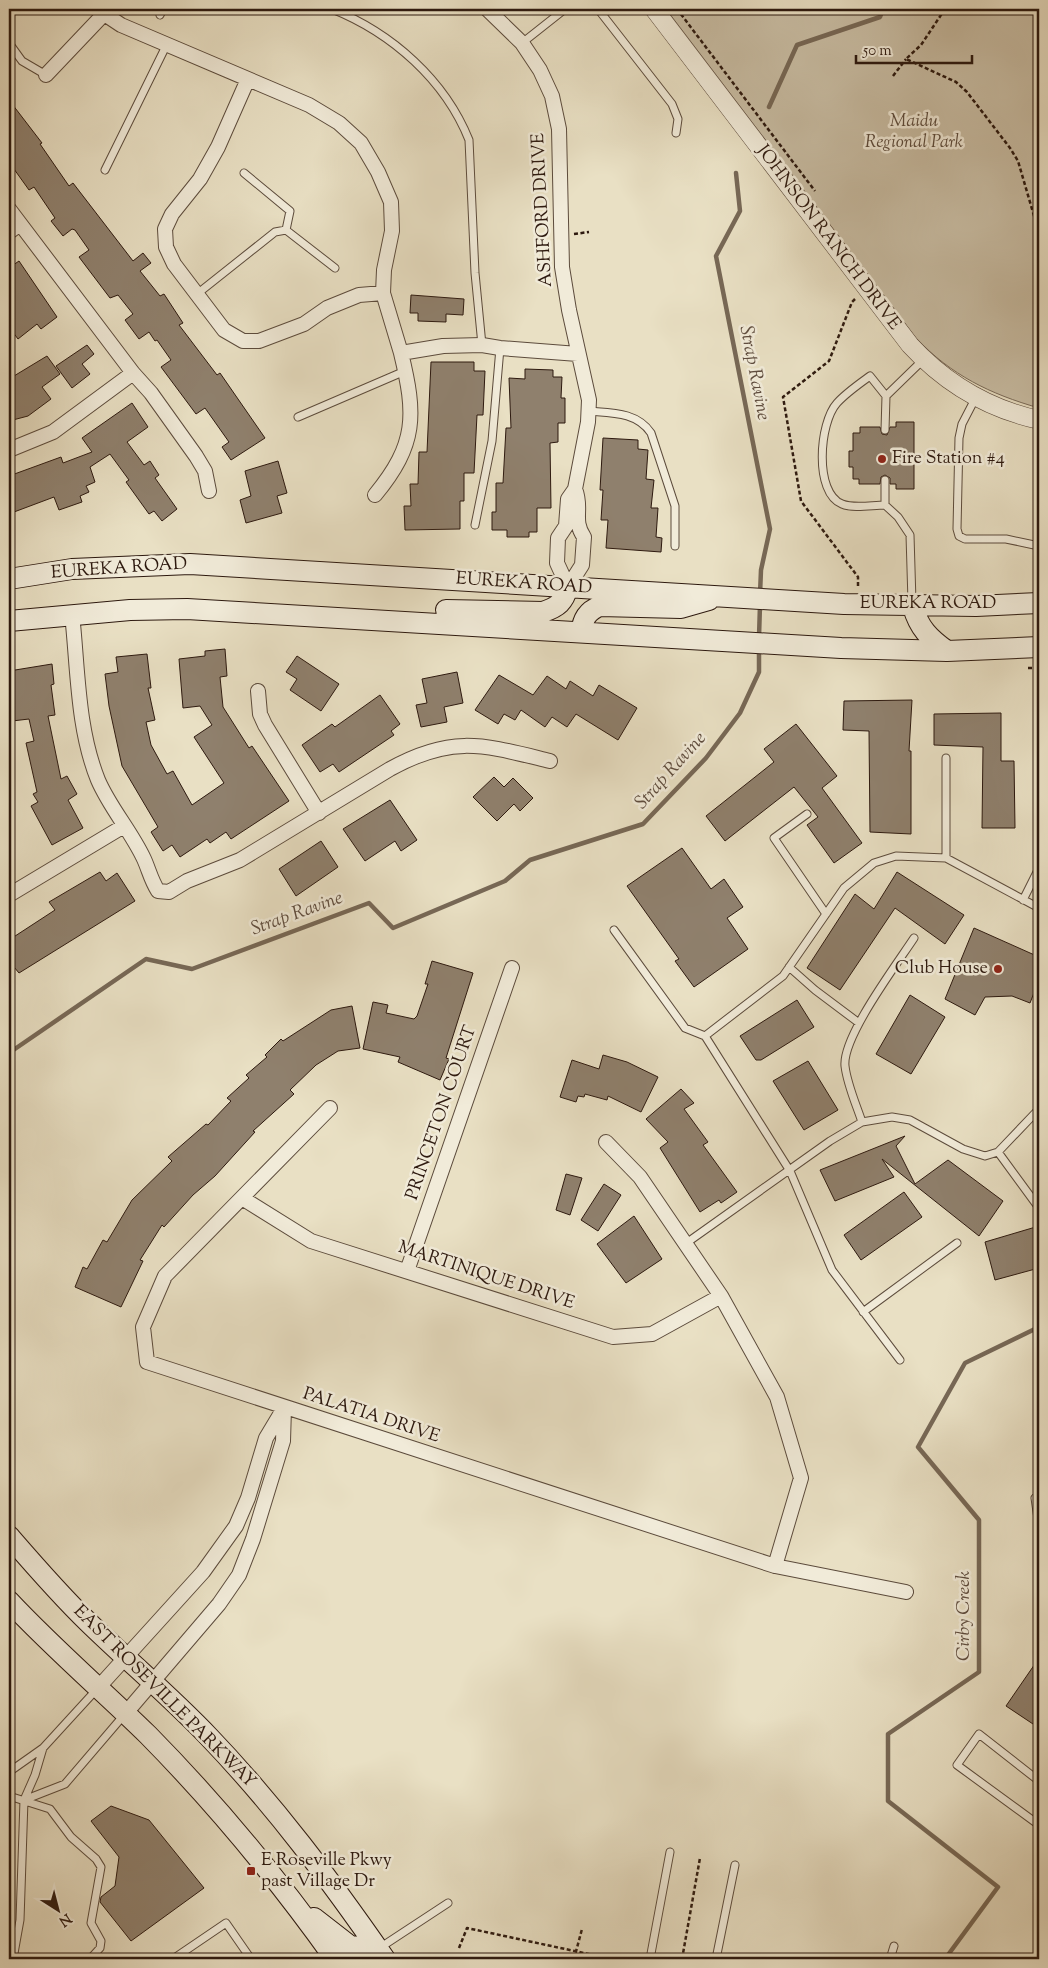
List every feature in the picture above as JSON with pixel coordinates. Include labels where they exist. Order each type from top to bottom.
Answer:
[{"type":"main road","name":"EUREKA ROAD","points":[[9,579],[72,569],[190,564],[913,607],[1039,603]]},
{"type":"main road","points":[[406,621],[445,610],[543,612],[557,607],[564,600],[568,586]]},
{"type":"main road","points":[[581,632],[583,620],[589,612],[600,606],[681,608],[731,597]]},
{"type":"main road","points":[[913,607],[917,620],[926,635],[947,651]]},
{"type":"main road","points":[[9,621],[72,614],[187,609],[802,645],[947,651],[1039,647]]},
{"type":"main road","name":"EAST ROSEVILLE PARKWAY","points":[[9,1536],[64,1598],[208,1736],[288,1825],[382,1954]]},
{"type":"main road","points":[[9,1600],[217,1808],[294,1900],[334,1959]]},
{"type":"main road","points":[[294,1900],[350,1946],[382,1954]]},
{"type":"street","name":"ASHFORD DRIVE","points":[[486,9],[522,43],[540,70],[552,96],[558,129],[562,267],[578,354],[589,400],[589,411],[575,489],[579,498],[572,527],[558,538],[556,563],[568,586],[582,565],[584,537],[572,527]]},
{"type":"street","name":"JOHNSON RANCH DRIVE","points":[[654,9],[896,331],[923,360],[941,375],[976,397],[1002,409],[1039,420]]},
{"type":"street","points":[[46,75],[100,12],[121,25],[310,105],[339,124],[361,143],[378,172],[391,202],[392,231],[384,270],[383,293],[401,353],[412,408],[410,430],[404,451],[392,474],[375,495]]},
{"type":"street","points":[[248,79],[218,147],[200,179],[172,214],[165,230],[166,247],[174,264],[224,330],[243,341],[259,341],[304,324],[327,308],[359,295],[383,293]]},
{"type":"street","points":[[9,209],[14,228],[151,393],[196,456],[205,471],[209,491]]},
{"type":"street","points":[[401,353],[443,346],[482,345],[578,354]]},
{"type":"street","points":[[9,450],[53,432],[133,373]]},
{"type":"street","points":[[72,614],[82,710],[90,756],[102,788],[144,860],[151,880],[158,890],[169,892],[187,881],[240,860],[403,762],[433,750],[455,745],[476,745],[550,761]]},
{"type":"street","points":[[258,692],[260,714],[265,725],[319,813]]},
{"type":"street","points":[[9,895],[124,826]]},
{"type":"street","name":"PRINCETON COURT","points":[[407,1271],[512,968]]},
{"type":"street","points":[[242,1198],[330,1108]]},
{"type":"street","points":[[606,1142],[640,1177],[721,1296],[777,1397],[801,1478],[775,1566]]},
{"type":"street","name":"MARTINIQUE DRIVE","points":[[242,1198],[311,1241],[613,1337],[652,1334],[721,1296]]},
{"type":"street","name":"PALATIA DRIVE","points":[[242,1198],[165,1276],[143,1327],[146,1362],[775,1566],[906,1592]]},
{"type":"street","points":[[98,1688],[125,1657],[155,1628],[203,1572],[236,1526],[248,1498],[266,1438],[284,1408]]},
{"type":"street","points":[[125,1714],[219,1604],[239,1575],[253,1539],[283,1441],[284,1408]]},
{"type":"lane","points":[[332,9],[357,19],[417,62],[443,92],[461,120],[469,140],[482,345]]},
{"type":"lane","points":[[522,43],[565,9]]},
{"type":"lane","points":[[598,9],[672,104],[678,118],[676,133]]},
{"type":"lane","points":[[9,43],[22,61],[46,75]]},
{"type":"lane","points":[[105,170],[166,44]]},
{"type":"lane","points":[[244,173],[290,211],[286,230]]},
{"type":"lane","points":[[197,294],[275,232],[286,230],[335,268]]},
{"type":"lane","points":[[475,525],[492,441],[500,348]]},
{"type":"lane","points":[[886,396],[923,360]]},
{"type":"lane","points":[[298,416],[405,371]]},
{"type":"lane","points":[[885,430],[886,396],[870,376],[836,404],[826,424],[822,460],[827,490],[833,500],[844,506],[885,505],[906,525],[910,534],[913,607]]},
{"type":"lane","points":[[976,397],[962,424],[959,438],[957,529],[959,536],[965,539],[1006,539],[1039,546]]},
{"type":"lane","points":[[589,411],[632,417],[644,423],[651,433],[675,506],[675,546]]},
{"type":"lane","points":[[885,480],[885,505]]},
{"type":"lane","points":[[946,758],[946,858]]},
{"type":"lane","points":[[807,814],[774,838],[826,914]]},
{"type":"lane","points":[[705,1036],[774,984],[789,967],[844,888],[874,863],[896,856],[946,858],[1039,908]]},
{"type":"lane","points":[[1023,900],[1039,868]]},
{"type":"lane","points":[[614,930],[685,1028],[705,1036],[790,1171],[832,1270],[900,1360]]},
{"type":"lane","points":[[862,1122],[845,1066],[846,1053],[860,1023],[914,938]]},
{"type":"lane","points":[[789,967],[815,990],[860,1023]]},
{"type":"lane","points":[[685,1244],[830,1141],[862,1122],[892,1117],[910,1120],[963,1149],[985,1156],[998,1152],[1039,1109]]},
{"type":"lane","points":[[998,1152],[1039,1208]]},
{"type":"lane","points":[[863,1312],[958,1244]]},
{"type":"lane","points":[[1039,1497],[1034,1498],[1039,1526]]},
{"type":"lane","points":[[9,1772],[43,1748],[98,1688]]},
{"type":"lane","points":[[24,1800],[65,1784],[125,1714]]},
{"type":"lane","points":[[1039,1781],[979,1734],[957,1766],[1039,1825]]},
{"type":"lane","points":[[13,1959],[20,1920],[24,1800],[35,1775],[43,1748]]},
{"type":"lane","points":[[9,1796],[50,1809],[71,1837],[96,1859],[101,1867],[91,1923],[101,1941],[100,1948],[90,1959]]},
{"type":"lane","points":[[650,1959],[670,1852]]},
{"type":"lane","points":[[716,1959],[735,1865]]},
{"type":"lane","points":[[382,1954],[448,1903]]},
{"type":"lane","points":[[173,1959],[226,1923],[251,1959]]},
{"type":"lane","points":[[890,1959],[894,1946]]},
{"type":"path","points":[[677,9],[817,194]]},
{"type":"path","points":[[893,76],[906,59],[921,45],[945,9]]},
{"type":"path","points":[[906,59],[956,82],[967,92],[1010,148],[1018,161],[1039,234]]},
{"type":"path","points":[[1028,668],[1039,668]]},
{"type":"path","points":[[682,1959],[700,1858]]},
{"type":"path","points":[[459,1948],[466,1928],[612,1959]]},
{"type":"path","points":[[574,1959],[582,1930]]},
{"type":"green space","name":"Maidu Regional Park","points":[[666,9],[1039,9],[1039,408],[972,382],[943,363],[916,338]]},
{"type":"building","points":[[9,100],[42,143],[40,144],[69,186],[73,183],[133,261],[143,253],[151,263],[140,271],[160,296],[164,294],[183,323],[179,325],[217,375],[220,373],[265,438],[231,460],[222,447],[229,442],[205,408],[196,414],[161,367],[171,360],[157,340],[155,341],[149,332],[139,339],[125,320],[133,314],[118,295],[110,298],[79,257],[89,250],[75,230],[72,229],[63,236],[51,221],[55,218],[34,187],[29,190],[9,162]]},
{"type":"building","points":[[19,261],[57,317],[41,329],[37,324],[18,339],[9,327],[9,268]]},
{"type":"building","points":[[411,295],[464,299],[463,315],[446,314],[446,322],[418,321],[418,313],[410,313]]},
{"type":"building","points":[[87,345],[94,354],[82,364],[90,374],[72,388],[56,366]]},
{"type":"building","points":[[47,356],[60,374],[42,387],[51,399],[28,416],[9,421],[9,379]]},
{"type":"building","points":[[431,362],[474,362],[474,371],[485,371],[483,415],[477,415],[474,473],[464,473],[464,501],[460,501],[460,529],[405,530],[404,506],[411,506],[410,484],[418,484],[419,452],[427,452]]},
{"type":"building","points":[[525,369],[553,370],[553,377],[562,377],[561,398],[565,398],[565,423],[558,423],[558,442],[550,443],[551,508],[537,508],[537,532],[529,532],[529,537],[507,537],[507,530],[492,530],[492,512],[496,512],[496,483],[503,483],[506,428],[511,428],[509,378],[525,379]]},
{"type":"building","points":[[132,403],[148,427],[127,442],[144,465],[150,461],[159,475],[155,478],[177,509],[162,521],[154,511],[149,514],[126,482],[129,480],[110,454],[90,467],[95,482],[86,486],[89,492],[80,496],[82,502],[59,510],[54,497],[14,512],[9,499],[9,476],[61,457],[63,463],[92,452],[82,438]]},
{"type":"building","name":"Fire Station #4","points":[[896,422],[914,422],[914,489],[896,489],[896,484],[890,484],[890,478],[885,475],[881,477],[880,484],[859,484],[859,479],[853,479],[853,467],[849,467],[849,451],[853,451],[853,433],[860,433],[860,427],[880,427],[882,434],[887,435],[890,427],[896,427]]},
{"type":"building","points":[[603,438],[638,440],[638,449],[648,450],[646,479],[654,480],[651,508],[658,508],[656,537],[662,538],[661,552],[606,548],[608,520],[601,520],[603,490],[600,490]]},
{"type":"building","points":[[278,461],[287,493],[277,496],[282,513],[246,523],[240,500],[251,496],[245,471]]},
{"type":"building","points":[[225,649],[227,676],[220,677],[223,707],[249,748],[252,746],[289,801],[231,839],[226,832],[210,843],[207,839],[180,857],[172,845],[163,851],[151,832],[158,827],[122,766],[109,706],[105,674],[118,672],[116,657],[147,654],[151,688],[148,688],[155,720],[146,722],[151,745],[167,774],[173,771],[192,805],[224,783],[194,737],[212,725],[200,706],[183,708],[179,659],[205,656],[205,651]]},
{"type":"building","points":[[297,656],[339,684],[321,711],[290,690],[297,679],[286,672]]},
{"type":"building","points":[[52,664],[54,684],[51,685],[55,715],[48,716],[61,779],[67,776],[77,794],[68,800],[83,828],[52,845],[31,806],[38,802],[33,794],[37,792],[26,743],[34,741],[29,719],[12,721],[9,699],[9,671]]},
{"type":"building","points":[[457,672],[463,703],[444,707],[447,722],[421,727],[416,705],[427,703],[422,679]]},
{"type":"building","points":[[499,675],[533,695],[547,676],[566,689],[570,681],[593,696],[599,685],[637,708],[618,740],[576,714],[567,727],[552,717],[545,727],[521,710],[515,720],[504,714],[498,724],[475,710]]},
{"type":"building","points":[[380,695],[400,724],[391,731],[394,735],[339,772],[333,764],[320,772],[302,745],[332,724],[335,727]]},
{"type":"building","points":[[912,700],[909,751],[911,751],[911,834],[870,832],[869,731],[843,730],[844,701]]},
{"type":"building","points":[[1001,713],[1001,761],[1014,761],[1015,828],[982,828],[983,747],[934,745],[934,714]]},
{"type":"building","points":[[796,724],[837,776],[822,788],[862,843],[834,863],[807,825],[818,817],[794,787],[725,841],[706,816],[774,762],[764,749]]},
{"type":"building","points":[[494,777],[504,787],[513,778],[533,798],[520,811],[514,804],[497,821],[473,797]]},
{"type":"building","points":[[390,800],[417,840],[401,851],[395,841],[365,861],[343,829]]},
{"type":"building","points":[[321,841],[338,867],[296,896],[279,869]]},
{"type":"building","points":[[682,848],[711,889],[724,879],[743,907],[727,918],[748,949],[694,987],[675,961],[679,959],[627,886]]},
{"type":"building","points":[[100,872],[106,881],[117,873],[135,901],[19,973],[14,967],[9,971],[9,940],[55,910],[49,902]]},
{"type":"building","points":[[897,872],[964,915],[945,944],[895,908],[840,990],[807,968],[855,894],[874,909]]},
{"type":"building","name":"Club House","points":[[974,928],[1039,957],[1039,980],[1030,1003],[1012,996],[985,997],[975,1015],[945,999]]},
{"type":"building","points":[[432,961],[473,973],[446,1058],[449,1059],[440,1080],[398,1062],[400,1057],[363,1049],[373,1002],[388,1005],[386,1013],[414,1019],[417,1016],[428,984],[425,984]]},
{"type":"building","points":[[910,995],[945,1017],[911,1074],[876,1054]]},
{"type":"building","points":[[797,1000],[814,1027],[761,1060],[756,1060],[740,1036]]},
{"type":"building","points":[[352,1006],[360,1048],[338,1051],[316,1065],[290,1090],[294,1094],[253,1131],[255,1132],[215,1176],[193,1195],[164,1227],[162,1225],[140,1260],[143,1261],[121,1307],[75,1287],[83,1267],[87,1269],[103,1240],[107,1242],[132,1200],[172,1161],[168,1157],[206,1124],[208,1125],[231,1101],[227,1098],[249,1078],[246,1075],[267,1057],[265,1055],[281,1039],[283,1041],[331,1010]]},
{"type":"building","points":[[603,1055],[627,1062],[658,1077],[641,1112],[608,1096],[607,1100],[585,1094],[584,1097],[578,1096],[576,1102],[560,1097],[572,1060],[599,1069]]},
{"type":"building","points":[[808,1061],[838,1110],[804,1130],[773,1081]]},
{"type":"building","points":[[681,1089],[694,1103],[684,1109],[708,1142],[703,1145],[737,1192],[721,1203],[719,1200],[700,1212],[660,1148],[668,1142],[646,1119]]},
{"type":"building","points":[[905,1136],[896,1146],[915,1184],[948,1160],[1003,1201],[979,1236],[882,1159],[894,1177],[835,1201],[820,1170]]},
{"type":"building","points":[[566,1174],[582,1178],[570,1215],[556,1210]]},
{"type":"building","points":[[604,1184],[621,1195],[598,1231],[581,1220]]},
{"type":"building","points":[[904,1192],[922,1217],[861,1260],[844,1235]]},
{"type":"building","points":[[634,1216],[662,1259],[626,1283],[597,1244]]},
{"type":"building","points":[[1039,1226],[1039,1268],[995,1280],[985,1242]]},
{"type":"building","points":[[1039,1658],[1039,1728],[1006,1706]]},
{"type":"building","points":[[111,1806],[149,1820],[204,1888],[131,1941],[100,1902],[101,1897],[115,1886],[119,1857],[91,1821]]},
{"type":"waterway","name":"Strap Ravine","points":[[769,107],[797,45],[880,17],[883,9]]},
{"type":"waterway","name":"Strap Ravine","points":[[736,173],[740,211],[716,256],[770,529],[761,570],[760,594]]},
{"type":"waterway","name":"Strap Ravine","points":[[759,637],[760,605]]},
{"type":"waterway","name":"Strap Ravine","points":[[9,1053],[146,959],[192,969],[369,903],[393,928],[505,881],[530,860],[643,824],[706,758],[740,713],[759,672],[759,647]]},
{"type":"waterway","name":"Cirby Creek","points":[[945,1959],[998,1887],[888,1801],[888,1734],[979,1672],[979,1520],[918,1447],[965,1363],[1039,1327]]},
{"type":"place","name":"Fire Station #4","points":[[882,459]]},
{"type":"place","name":"Club House","points":[[998,969]]},
{"type":"place","name":"E Roseville Pkwy past Village Dr","points":[[251,1871]]}]
